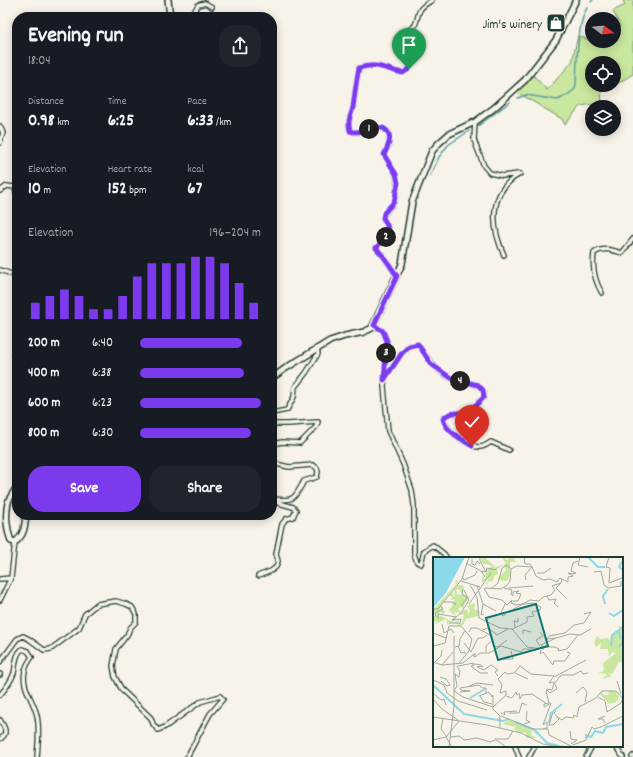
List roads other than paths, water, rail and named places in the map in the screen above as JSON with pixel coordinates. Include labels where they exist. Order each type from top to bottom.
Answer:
[{"type":"street","points":[[168,0],[169,12]]},
{"type":"street","points":[[397,276],[376,248],[388,231],[388,225],[383,218],[384,213],[394,202],[398,183],[396,174],[384,155],[389,144],[389,133],[380,127],[355,134],[350,131],[349,119],[353,108],[359,68],[370,65],[403,73],[409,69],[411,62],[407,55],[400,49],[400,38],[402,33],[413,27],[417,21],[420,9],[432,0]]},
{"type":"street","points":[[277,374],[317,348],[337,338],[370,330],[374,325],[404,259],[406,234],[412,202],[432,152],[449,134],[475,122],[494,108],[524,80],[556,40],[576,0]]},
{"type":"street","points":[[194,12],[198,5],[205,3],[212,7]]},
{"type":"street","points":[[475,122],[474,140],[484,166],[490,173],[503,176],[520,174],[511,178],[505,185],[494,208],[499,243],[504,255]]},
{"type":"street","points":[[0,126],[3,133],[0,143]]},
{"type":"street","points":[[0,191],[7,186],[12,187]]},
{"type":"street","points":[[602,293],[595,281],[592,264],[594,253],[598,250],[604,250],[622,253],[633,239]]},
{"type":"street","points":[[0,270],[12,274]]},
{"type":"street","points":[[374,325],[383,331],[387,341],[384,380],[388,431],[403,464],[412,490],[414,506],[414,554],[417,562],[421,564],[424,551],[432,545],[446,557]]},
{"type":"street","points":[[384,380],[402,353],[409,346],[418,344],[431,364],[451,378],[478,385],[484,392],[484,397],[476,406],[465,412],[450,413],[446,415],[443,419],[444,424],[451,432],[472,446],[480,447],[491,442],[509,450]]},
{"type":"street","points":[[277,412],[287,410],[294,398],[295,387],[318,354],[317,348]]},
{"type":"street","points":[[277,424],[318,422],[316,427],[300,443],[277,443]]},
{"type":"street","points":[[277,464],[289,466],[313,466],[317,468],[318,472],[316,477],[304,481],[292,499],[286,501],[277,499]]},
{"type":"street","points":[[12,496],[7,510],[8,533],[11,541],[15,542]]},
{"type":"street","points":[[258,576],[271,571],[276,567],[278,561],[276,554],[282,524],[286,519],[293,517],[296,512],[293,507],[277,502]]},
{"type":"street","points":[[0,600],[11,578],[15,542],[19,539],[24,529],[25,520]]},
{"type":"street","points":[[0,580],[11,578]]},
{"type":"street","points":[[0,662],[17,639],[22,636],[29,639],[44,650],[51,649],[79,628],[84,614],[97,604],[116,601],[132,607],[136,614],[136,622],[130,628],[127,635],[116,649],[113,666],[115,677],[122,690],[151,718],[153,724],[158,730],[165,727],[200,702],[220,696],[223,699],[210,714],[188,757]]},
{"type":"street","points":[[0,695],[8,686],[14,673],[18,652],[22,649],[28,651],[32,657],[25,670],[24,682],[25,688],[37,714],[39,730],[37,757]]},
{"type":"street","points":[[0,720],[5,732],[3,737],[0,739]]},
{"type":"street","points":[[529,757],[534,747]]},
{"type":"street","points":[[586,757],[591,747]]},
{"type":"street","points":[[615,747],[623,757]]},
{"type":"street","points":[[514,757],[516,748]]},
{"type":"street","points":[[516,748],[519,757]]},
{"type":"waterway","points":[[518,98],[526,95],[558,100],[575,89],[579,34],[587,8]]},
{"type":"waterway","points":[[478,126],[510,102]]},
{"type":"waterway","points":[[430,176],[439,157],[448,145],[469,131]]},
{"type":"place","name":"Jim's winery","points":[[556,23]]}]
